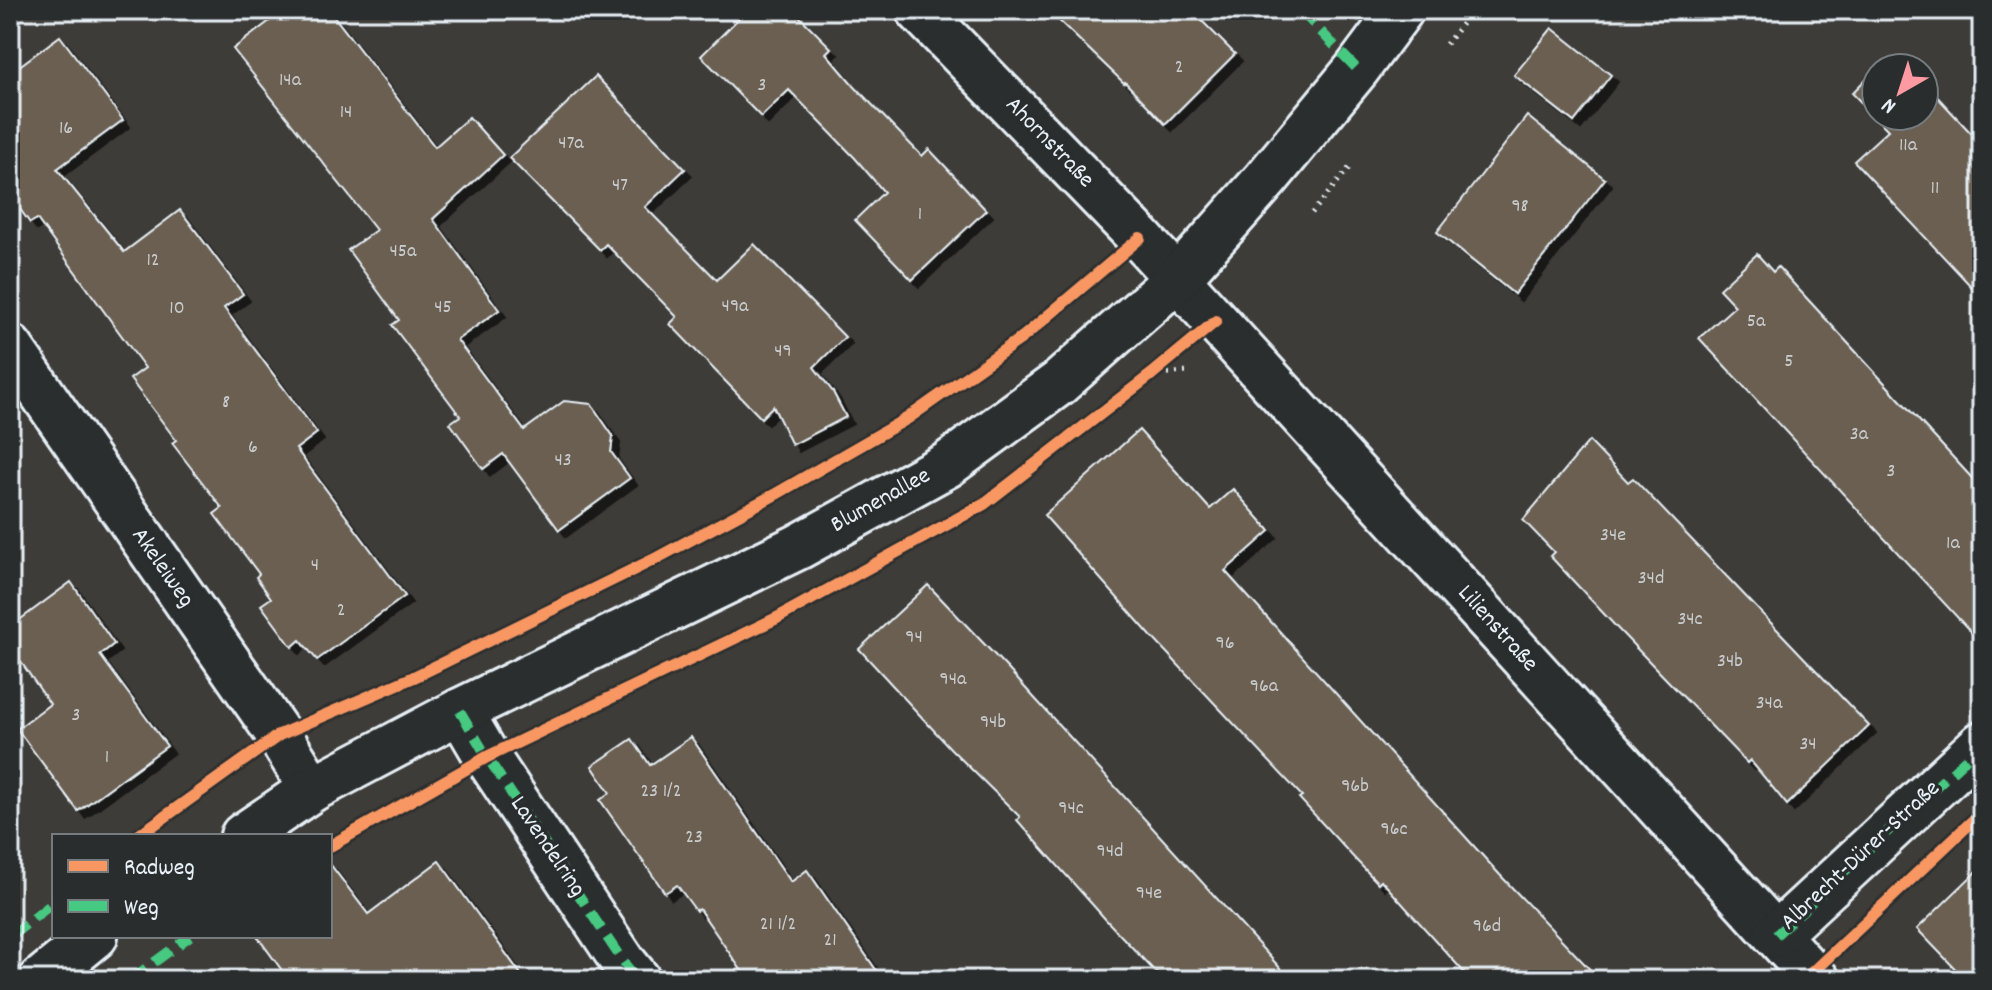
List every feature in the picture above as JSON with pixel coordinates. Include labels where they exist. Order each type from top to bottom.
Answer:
[{"type":"street","name":"Ahornstraße","points":[[919,10],[1178,278]]},
{"type":"street","name":"Blumenallee","points":[[246,834],[312,789],[460,711],[798,547],[947,465],[1059,383],[1178,278],[1276,167],[1401,10]]},
{"type":"street","name":"Lilienstraße","points":[[1178,278],[1817,980]]},
{"type":"street","name":"Akeleiweg","points":[[10,347],[270,722],[312,789]]},
{"type":"street","name":"Lavendelring","points":[[460,711],[541,839],[638,980]]},
{"type":"street","name":"Albrecht-Dürer-Straße","points":[[1776,935],[1982,744]]},
{"type":"street","points":[[41,980],[93,938]]},
{"type":"building","points":[[284,10],[329,10],[435,147],[469,117],[503,155],[433,219],[499,310],[457,340],[524,430],[564,401],[591,404],[613,436],[611,452],[630,478],[559,530],[503,454],[483,469],[450,423],[460,416],[392,325],[399,320],[348,250],[376,230],[233,49]]},
{"type":"building","points":[[747,10],[793,10],[831,48],[826,53],[855,87],[922,156],[929,149],[986,210],[912,280],[855,220],[884,192],[855,158],[789,90],[761,117],[701,56]]},
{"type":"building","points":[[1048,10],[1191,10],[1235,54],[1165,124]]},
{"type":"building","points":[[1552,28],[1611,75],[1574,122],[1514,75]]},
{"type":"building","points":[[60,36],[123,120],[57,169],[124,252],[180,210],[243,294],[224,308],[317,433],[296,449],[405,596],[317,660],[300,640],[292,647],[261,605],[271,598],[256,577],[259,574],[214,514],[222,508],[172,443],[176,440],[130,379],[145,368],[37,219],[30,223],[14,201],[10,204],[10,73]]},
{"type":"building","points":[[596,76],[685,169],[645,207],[717,280],[754,244],[845,337],[814,367],[833,392],[846,417],[792,445],[773,406],[761,418],[670,324],[677,317],[606,244],[600,250],[509,158]]},
{"type":"building","points":[[1860,85],[1860,101],[1852,93]]},
{"type":"building","points":[[1940,100],[1982,145],[1982,298],[1854,161],[1886,132],[1940,132]]},
{"type":"building","points":[[1527,116],[1605,179],[1514,294],[1437,232]]},
{"type":"building","points":[[1757,254],[1773,272],[1778,267],[1982,489],[1982,644],[1699,338],[1735,306],[1719,289]]},
{"type":"building","points":[[1139,430],[1210,509],[1233,489],[1270,531],[1225,571],[1500,875],[1600,980],[1471,980],[1381,880],[1378,883],[1355,859],[1299,798],[1302,796],[1151,636],[1044,515]]},
{"type":"building","points":[[1589,441],[1628,482],[1633,478],[1869,726],[1787,805],[1750,760],[1747,763],[1550,556],[1554,552],[1523,520]]},
{"type":"building","points":[[71,582],[114,644],[100,655],[167,746],[78,811],[17,729],[50,704],[10,646],[10,627]]},
{"type":"building","points":[[928,585],[1291,980],[1163,980],[1107,921],[1017,820],[1020,817],[951,749],[859,649]]},
{"type":"building","points":[[691,737],[791,882],[807,870],[883,980],[748,980],[699,909],[696,911],[677,885],[665,893],[600,800],[610,793],[592,766],[632,739],[650,765]]},
{"type":"building","points":[[439,861],[525,980],[289,980],[258,938],[332,938],[332,867],[368,914]]},
{"type":"building","points":[[1982,866],[1982,980],[1966,980],[1917,929]]},
{"type":"marked path","points":[[1300,10],[1357,69]]},
{"type":"marked path","points":[[460,711],[487,757],[638,980]]},
{"type":"marked path","points":[[1776,935],[1982,744]]},
{"type":"marked path","points":[[10,937],[52,904]]},
{"type":"marked path","points":[[130,980],[187,938]]},
{"type":"cycle path","points":[[141,834],[279,735],[414,677],[653,560],[908,418],[1023,337],[1140,238]]},
{"type":"cycle path","points":[[332,845],[487,757],[777,618],[984,504],[1216,321]]},
{"type":"cycle path","points":[[1804,980],[1982,812]]}]
